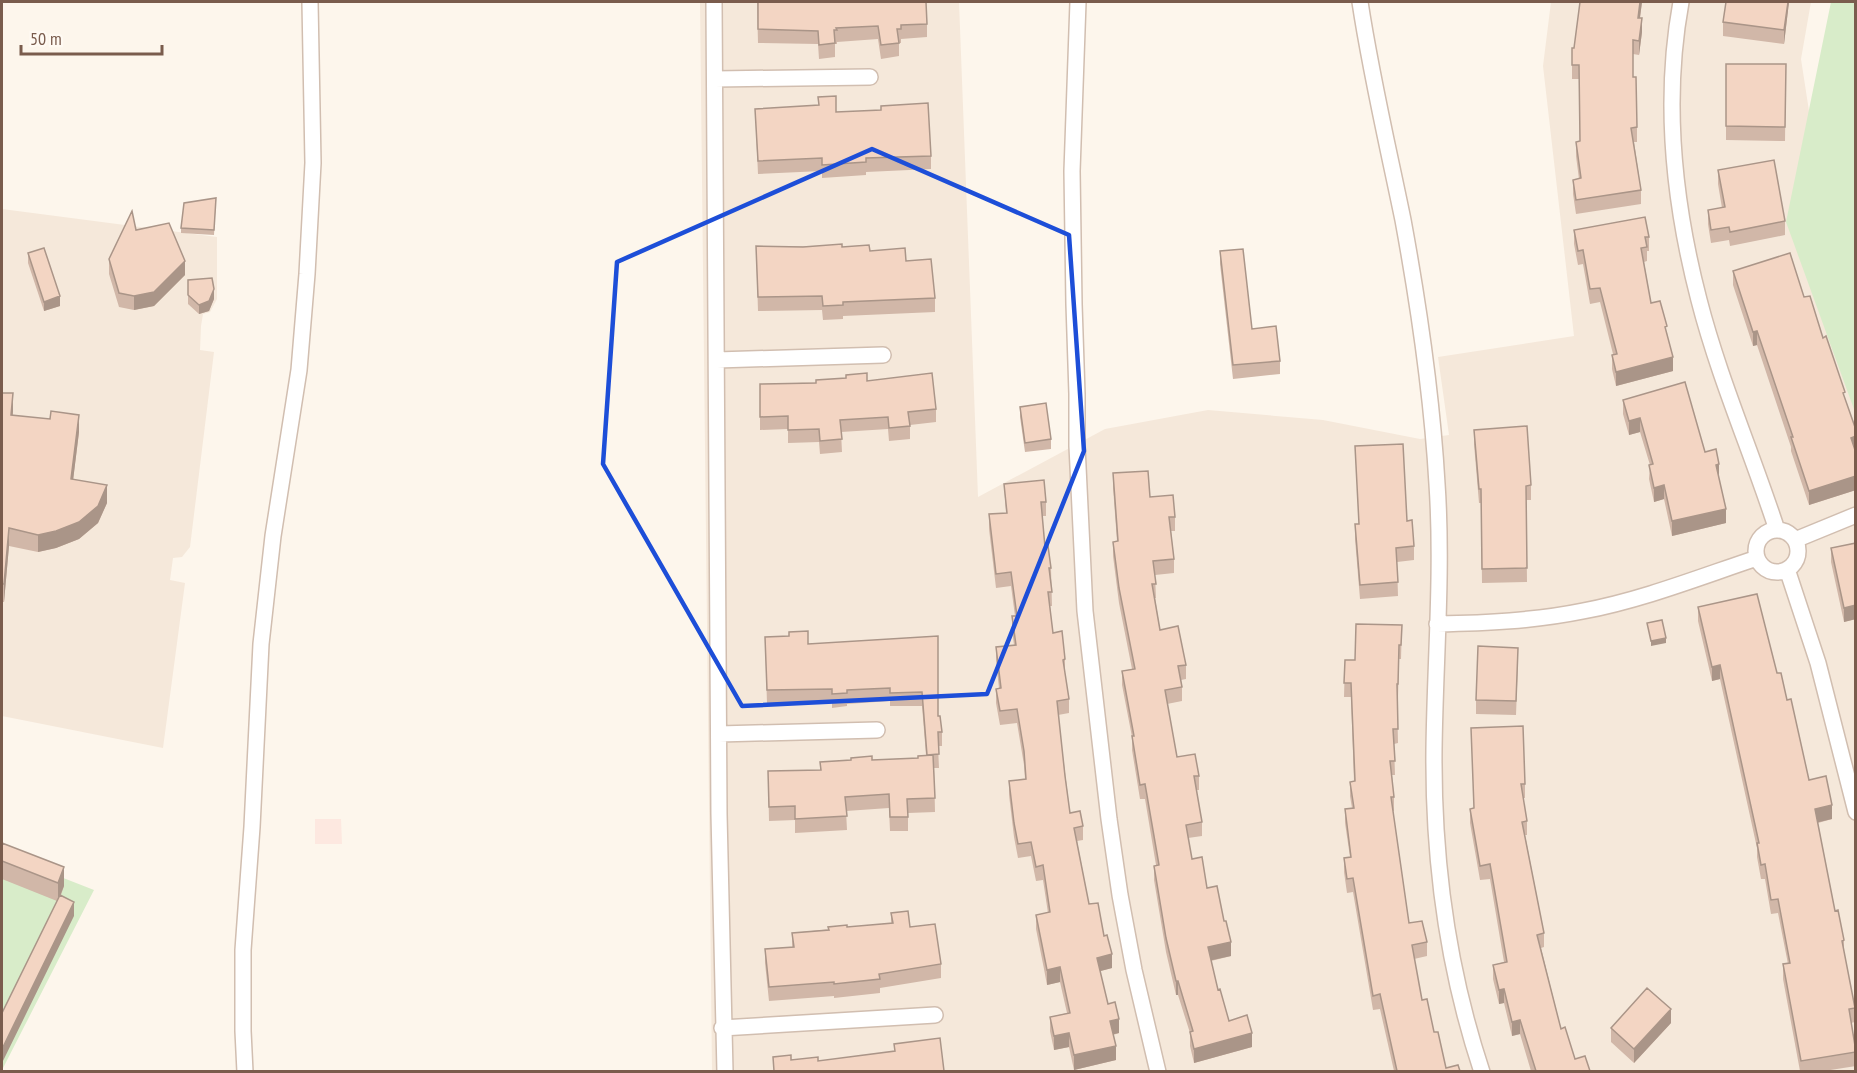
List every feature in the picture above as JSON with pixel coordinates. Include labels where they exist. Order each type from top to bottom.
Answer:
[{"type":"street","points":[[245,1071],[242,995],[243,941],[252,827],[261,644],[273,536],[297,380],[309,252],[313,107],[310,2]]},
{"type":"street","points":[[714,2],[719,734],[724,1071]]},
{"type":"street","points":[[1078,2],[1078,61],[1072,171],[1077,446],[1085,611],[1120,895],[1134,970],[1158,1071]]},
{"type":"street","points":[[1360,2],[1377,102],[1415,287],[1424,356],[1437,484],[1439,543],[1434,754],[1442,887],[1462,1003],[1482,1071]]},
{"type":"street","points":[[1681,2],[1674,60],[1672,107],[1674,155],[1688,253],[1709,331],[1777,530]]},
{"type":"street","points":[[715,79],[870,76]]},
{"type":"street","points":[[717,360],[883,355]]},
{"type":"street","points":[[1795,540],[1856,515]]},
{"type":"street","points":[[1777,530],[1784,531],[1795,540],[1798,553],[1787,569],[1779,572],[1770,570],[1762,566],[1757,558],[1757,545],[1764,534],[1777,530]]},
{"type":"street","points":[[1437,624],[1509,621],[1581,612],[1632,599],[1757,558]]},
{"type":"street","points":[[1787,569],[1818,663],[1856,812]]},
{"type":"street","points":[[719,734],[877,730]]},
{"type":"street","points":[[722,1028],[935,1015]]},
{"type":"highlighted area","points":[[872,149],[1069,235],[1084,451],[987,694],[742,706],[603,464],[617,262]]},
{"type":"shaded area","points":[[700,2],[959,2],[978,497],[1105,429],[1208,410],[1323,420],[1420,439],[1449,435],[1438,357],[1574,336],[1543,66],[1551,2],[1811,2],[1801,59],[1815,150],[1856,303],[1855,1071],[712,1071]]},
{"type":"shaded area","points":[[2,209],[217,237],[217,299],[210,312],[203,314],[201,326],[200,350],[214,352],[190,547],[182,557],[173,558],[170,580],[185,583],[163,748],[2,716]]},
{"type":"shaded area","points":[[315,819],[341,819],[342,844],[315,844]]},
{"type":"green space","points":[[1831,2],[1855,2],[1855,412],[1786,222]]},
{"type":"green space","points":[[2,854],[94,890],[2,1070]]},
{"type":"building","points":[[758,2],[926,2],[927,24],[901,25],[901,29],[897,29],[899,43],[881,45],[878,26],[836,28],[837,30],[834,30],[835,43],[819,45],[818,31],[758,29]]},
{"type":"building","points":[[1580,2],[1640,2],[1638,18],[1642,18],[1639,41],[1633,40],[1637,127],[1631,128],[1641,190],[1576,200],[1573,180],[1581,178],[1576,142],[1580,141],[1579,65],[1572,65],[1572,48],[1574,48]]},
{"type":"building","points":[[1726,2],[1788,2],[1784,30],[1723,22]]},
{"type":"building","points":[[1726,64],[1786,64],[1785,127],[1726,126]]},
{"type":"building","points":[[836,96],[836,112],[881,110],[881,106],[928,103],[931,156],[866,158],[866,162],[822,165],[822,158],[758,161],[755,109],[819,105],[818,97]]},
{"type":"building","points":[[1774,160],[1785,221],[1730,232],[1729,227],[1711,230],[1708,210],[1725,207],[1718,170]]},
{"type":"building","points":[[216,198],[214,230],[181,228],[184,203]]},
{"type":"building","points":[[132,211],[136,230],[169,223],[185,261],[154,292],[134,296],[119,293],[109,259]]},
{"type":"building","points":[[1645,217],[1649,237],[1645,237],[1647,247],[1641,248],[1651,303],[1660,301],[1673,357],[1616,372],[1612,355],[1617,354],[1600,288],[1590,289],[1583,250],[1578,251],[1574,230]]},
{"type":"building","points":[[842,244],[842,247],[869,245],[870,251],[905,248],[906,261],[931,259],[935,298],[843,302],[843,305],[823,306],[822,296],[758,297],[756,246],[803,247]]},
{"type":"building","points":[[44,248],[60,296],[44,302],[28,253]]},
{"type":"building","points":[[1243,249],[1252,329],[1276,326],[1280,361],[1233,365],[1220,251]]},
{"type":"building","points":[[1790,253],[1804,297],[1810,296],[1823,338],[1826,336],[1856,430],[1856,436],[1851,438],[1856,453],[1856,476],[1809,491],[1757,331],[1753,332],[1733,271]]},
{"type":"building","points":[[212,278],[214,289],[209,301],[199,305],[188,295],[188,280]]},
{"type":"building","points":[[867,373],[867,381],[932,373],[936,409],[908,412],[910,426],[889,428],[888,417],[840,420],[842,439],[820,441],[819,429],[788,430],[788,416],[760,417],[760,384],[816,383],[816,380],[846,378],[846,375]]},
{"type":"building","points":[[1685,382],[1705,452],[1716,449],[1719,464],[1716,465],[1726,509],[1672,521],[1664,485],[1654,488],[1649,465],[1653,464],[1640,418],[1629,421],[1623,400]]},
{"type":"building","points":[[2,393],[13,393],[11,415],[50,419],[51,411],[79,415],[71,479],[107,485],[98,506],[79,522],[38,535],[9,528],[4,584],[2,584]]},
{"type":"building","points":[[1046,403],[1051,439],[1025,443],[1020,407]]},
{"type":"building","points":[[1527,426],[1531,485],[1526,486],[1527,568],[1482,569],[1481,489],[1479,489],[1474,430]]},
{"type":"building","points":[[1403,444],[1407,521],[1412,520],[1414,546],[1396,548],[1398,582],[1360,585],[1355,524],[1359,524],[1355,446]]},
{"type":"building","points":[[1148,471],[1150,497],[1173,495],[1175,517],[1169,517],[1174,559],[1153,561],[1156,584],[1152,584],[1160,630],[1178,626],[1186,665],[1178,666],[1182,687],[1165,690],[1177,757],[1195,754],[1199,776],[1194,776],[1202,822],[1186,825],[1192,859],[1202,857],[1207,888],[1217,886],[1231,942],[1208,947],[1218,990],[1220,989],[1229,1021],[1247,1015],[1252,1033],[1194,1049],[1190,1032],[1193,1031],[1178,981],[1176,981],[1166,938],[1154,866],[1159,865],[1145,784],[1140,785],[1122,671],[1135,669],[1119,588],[1113,542],[1118,541],[1113,473]]},
{"type":"building","points":[[1044,480],[1046,502],[1041,502],[1045,547],[1048,546],[1051,568],[1049,568],[1052,592],[1048,592],[1053,633],[1062,631],[1065,659],[1063,660],[1069,699],[1057,701],[1070,813],[1080,811],[1083,826],[1074,828],[1089,904],[1098,903],[1104,936],[1107,935],[1112,954],[1097,958],[1108,1004],[1115,1002],[1119,1019],[1110,1021],[1116,1046],[1074,1055],[1069,1033],[1054,1036],[1050,1017],[1070,1013],[1060,967],[1047,970],[1036,915],[1050,912],[1043,865],[1036,867],[1031,842],[1018,844],[1014,823],[1009,781],[1026,779],[1017,709],[1000,711],[996,689],[1001,688],[996,647],[1016,645],[1012,616],[1017,616],[1011,572],[996,574],[989,514],[1007,513],[1004,484]]},
{"type":"building","points":[[1856,543],[1856,605],[1844,608],[1831,548]]},
{"type":"building","points":[[1757,594],[1777,673],[1781,673],[1787,700],[1791,699],[1809,780],[1826,776],[1832,805],[1815,809],[1835,911],[1838,910],[1855,1008],[1849,1009],[1856,1052],[1801,1061],[1783,964],[1790,963],[1778,899],[1771,900],[1765,864],[1761,865],[1757,843],[1759,843],[1720,665],[1712,667],[1698,607]]},
{"type":"building","points":[[1662,620],[1666,638],[1651,641],[1647,623]]},
{"type":"building","points":[[1356,624],[1402,625],[1397,684],[1398,729],[1393,729],[1395,761],[1390,761],[1394,797],[1391,797],[1409,923],[1422,921],[1427,942],[1412,945],[1422,1000],[1427,999],[1434,1032],[1438,1032],[1446,1068],[1458,1065],[1460,1071],[1397,1071],[1380,994],[1373,996],[1353,878],[1347,879],[1344,858],[1351,857],[1345,809],[1354,808],[1350,782],[1355,781],[1351,683],[1344,683],[1345,660],[1355,660]]},
{"type":"building","points":[[808,631],[808,644],[938,636],[938,716],[940,716],[942,732],[938,732],[939,754],[927,755],[922,692],[890,693],[890,688],[847,690],[847,693],[832,694],[832,689],[767,690],[765,637],[789,636],[789,632]]},
{"type":"building","points":[[1478,646],[1518,648],[1516,701],[1476,700]]},
{"type":"building","points":[[1523,726],[1525,784],[1521,784],[1527,821],[1522,822],[1544,933],[1537,935],[1561,1029],[1565,1027],[1575,1059],[1585,1056],[1590,1071],[1536,1071],[1520,1020],[1512,1022],[1504,989],[1499,990],[1493,965],[1507,962],[1490,864],[1480,866],[1470,809],[1474,808],[1471,728]]},
{"type":"building","points":[[933,755],[935,798],[907,799],[908,817],[890,817],[889,794],[845,797],[847,816],[795,819],[795,806],[769,807],[768,771],[821,770],[820,762],[851,760],[851,758],[872,756],[872,760]]},
{"type":"building","points":[[2,843],[64,867],[58,883],[2,861]]},
{"type":"building","points":[[60,895],[74,902],[2,1049],[2,1013]]},
{"type":"building","points":[[908,911],[910,927],[935,924],[941,964],[879,974],[880,979],[769,987],[765,949],[794,947],[792,933],[829,930],[828,927],[847,925],[847,927],[893,923],[891,913]]},
{"type":"building","points":[[1647,988],[1671,1009],[1634,1049],[1611,1028]]},
{"type":"building","points":[[940,1038],[944,1071],[774,1071],[773,1057],[791,1055],[791,1060],[818,1057],[818,1061],[895,1051],[894,1044]]}]
